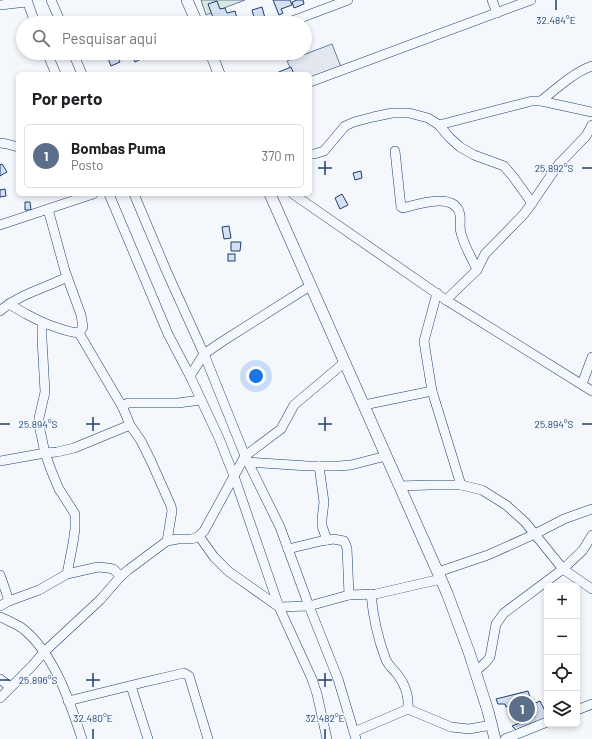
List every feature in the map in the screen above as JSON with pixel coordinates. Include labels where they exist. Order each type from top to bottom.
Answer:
[{"type":"main road","points":[[187,0],[195,16]]},
{"type":"main road","points":[[214,60],[218,72]]},
{"type":"main road","points":[[271,196],[439,575],[470,652],[495,739]]},
{"type":"street","points":[[51,0],[58,16]]},
{"type":"street","points":[[306,16],[348,0]]},
{"type":"street","points":[[492,0],[497,13]]},
{"type":"street","points":[[312,81],[531,0]]},
{"type":"street","points":[[0,5],[27,1],[32,16]]},
{"type":"street","points":[[50,60],[55,72]]},
{"type":"street","points":[[76,60],[81,72]]},
{"type":"street","points":[[541,101],[560,85],[592,66]]},
{"type":"street","points":[[439,125],[532,101],[541,101],[592,112]]},
{"type":"street","points":[[312,154],[324,151],[345,126],[354,122],[392,113],[409,113],[428,118],[439,125],[460,147],[474,155],[504,166],[532,203]]},
{"type":"street","points":[[446,300],[477,270],[485,254],[524,214],[558,165],[586,136],[592,125]]},
{"type":"street","points":[[0,143],[16,146]]},
{"type":"street","points":[[395,151],[401,207],[403,208],[443,200],[452,204],[460,215],[461,232],[477,270]]},
{"type":"street","points":[[0,225],[87,196]]},
{"type":"street","points":[[109,196],[168,334],[190,376],[219,438],[234,476],[279,607],[312,679],[317,694],[327,739]]},
{"type":"street","points":[[135,196],[204,354],[247,459],[280,527],[338,679],[355,736],[408,709],[451,727],[469,729],[492,725]]},
{"type":"street","points":[[296,196],[446,300],[592,390]]},
{"type":"street","points":[[48,209],[67,276],[81,315],[83,327],[79,333]]},
{"type":"street","points":[[0,311],[9,304],[58,282],[67,276]]},
{"type":"street","points":[[190,376],[204,354],[310,286]]},
{"type":"street","points":[[437,293],[424,341],[432,390],[461,486]]},
{"type":"street","points":[[9,304],[26,314],[61,330],[79,333]]},
{"type":"street","points":[[42,322],[45,392],[39,418],[40,425],[45,453],[51,470],[59,489],[75,514],[73,543],[67,574]]},
{"type":"street","points":[[79,333],[123,408],[130,425],[151,460],[171,506],[172,511],[167,541]]},
{"type":"street","points":[[582,384],[592,357]]},
{"type":"street","points":[[0,698],[44,652],[100,600],[121,576],[167,541],[192,539],[199,536],[204,531],[234,476],[247,459],[281,428],[294,405],[345,362]]},
{"type":"street","points":[[364,405],[432,390]]},
{"type":"street","points":[[123,408],[128,403],[178,403],[201,400]]},
{"type":"street","points":[[0,461],[74,448],[130,425]]},
{"type":"street","points":[[247,459],[319,466],[339,466],[386,456]]},
{"type":"street","points":[[319,466],[324,502],[322,526],[327,540]]},
{"type":"street","points":[[399,486],[461,486],[482,490],[506,505],[525,522],[563,568],[592,589]]},
{"type":"street","points":[[199,536],[214,556],[228,571],[279,607],[309,606],[349,595],[376,594],[439,575],[535,534],[564,519],[592,509]]},
{"type":"street","points":[[476,671],[490,657],[496,624],[504,613],[563,568],[583,550],[592,535]]},
{"type":"street","points":[[288,549],[332,539],[344,541],[346,548],[349,595]]},
{"type":"street","points":[[0,606],[9,601],[39,590],[67,574],[98,567],[113,568],[121,576]]},
{"type":"street","points":[[0,576],[6,589],[9,601]]},
{"type":"street","points":[[371,594],[373,614],[386,659],[404,686],[408,698],[408,709]]},
{"type":"street","points":[[0,617],[21,628],[44,652],[54,669],[82,739]]},
{"type":"street","points":[[68,702],[184,673],[189,676],[208,739]]},
{"type":"street","points":[[0,679],[10,687]]},
{"type":"street","points":[[131,686],[148,739]]},
{"type":"street","points":[[580,709],[592,704]]},
{"type":"street","points":[[505,739],[544,723]]},
{"type":"shaded area","points":[[201,0],[245,0],[206,15]]},
{"type":"shaded area","points":[[332,44],[341,67],[312,78],[312,72],[292,72],[287,61],[312,60],[312,52]]},
{"type":"building","points":[[273,0],[290,0],[292,5],[281,9],[283,13],[279,15]]},
{"type":"building","points":[[303,0],[304,4],[294,8],[292,2]]},
{"type":"building","points":[[217,1],[220,9],[225,8],[227,13],[235,11],[236,16],[212,16],[208,4]]},
{"type":"building","points":[[262,7],[264,16],[254,16],[252,10]]},
{"type":"building","points":[[109,60],[119,60],[120,62],[111,66]]},
{"type":"building","points":[[291,67],[293,72],[279,72]]},
{"type":"building","points":[[2,164],[7,172],[0,176],[0,165]]},
{"type":"building","points":[[361,171],[362,178],[355,180],[353,173]]},
{"type":"building","points":[[5,189],[6,196],[0,197],[0,190]]},
{"type":"building","points":[[342,194],[348,205],[340,209],[335,198]]},
{"type":"building","points":[[25,202],[30,202],[31,210],[25,210]]},
{"type":"building","points":[[229,226],[231,238],[224,239],[222,227]]},
{"type":"building","points":[[231,242],[241,242],[240,251],[231,251]]},
{"type":"building","points":[[228,254],[235,254],[235,261],[228,261]]},
{"type":"building","points":[[528,691],[531,701],[506,707],[505,704],[498,704],[496,699]]},
{"type":"building","points":[[540,701],[544,709],[544,719],[516,730],[512,726],[535,717],[531,705]]},
{"type":"place","name":"Bombas Puma","points":[[522,709]]}]
